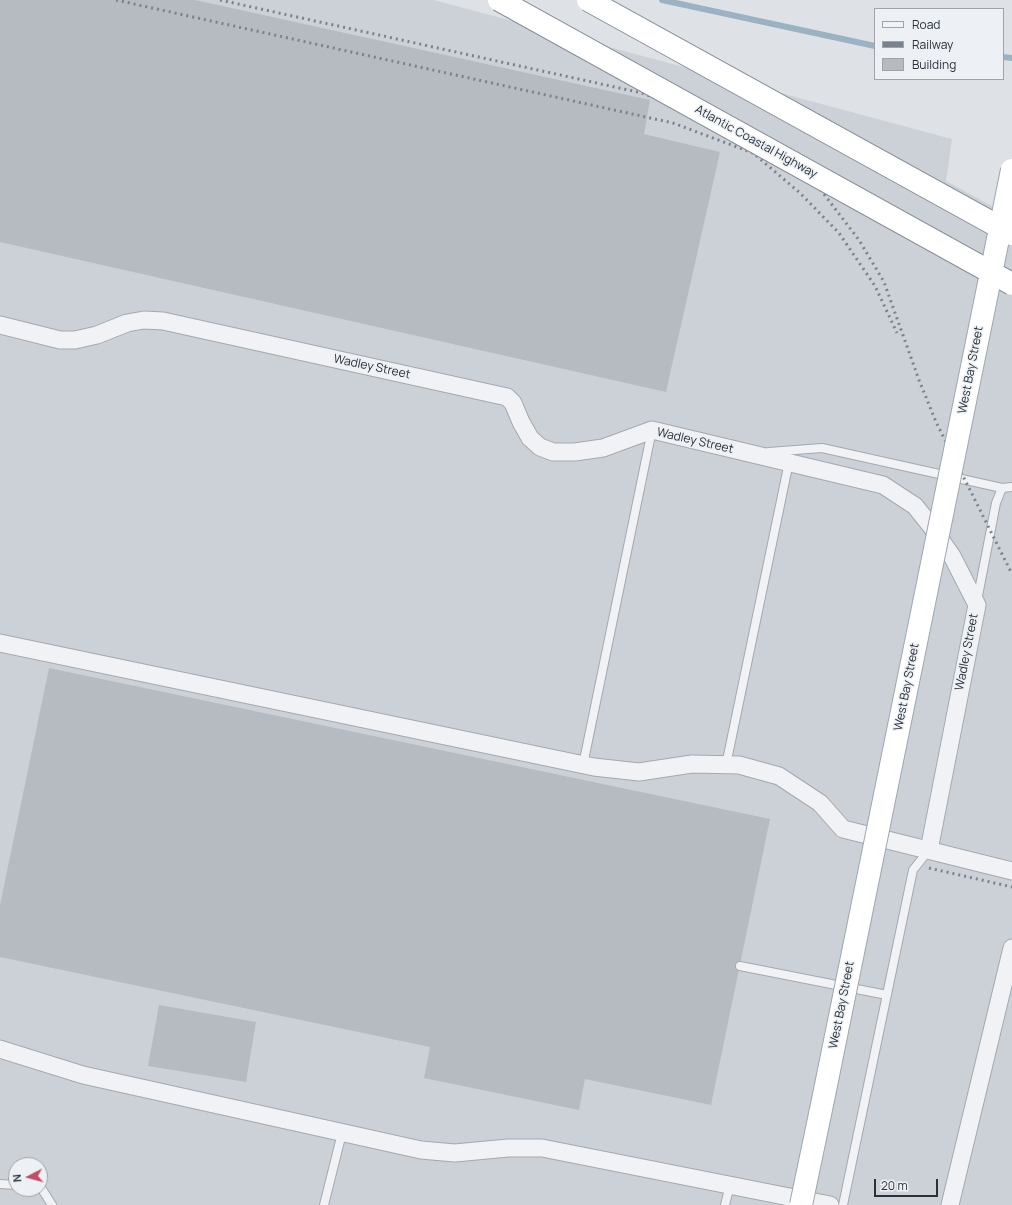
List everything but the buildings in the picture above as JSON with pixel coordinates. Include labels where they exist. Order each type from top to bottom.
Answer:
[{"type":"main road","name":"Atlantic Coastal Highway","points":[[499,0],[1012,284]]},
{"type":"main road","points":[[588,0],[1012,234]]},
{"type":"main road","name":"West Bay Street","points":[[801,1205],[828,1079],[1012,170]]},
{"type":"street","name":"Wadley Street","points":[[0,325],[60,340],[75,340],[97,335],[127,323],[144,320],[163,321],[507,397],[513,403],[530,438],[540,447],[553,452],[575,452],[603,448],[652,430],[883,485],[915,506],[931,526],[952,556],[977,605],[929,850]]},
{"type":"street","points":[[0,644],[583,765],[639,772],[692,764],[739,765],[779,776],[820,803],[843,829],[1012,871]]},
{"type":"street","points":[[950,1205],[1012,948]]},
{"type":"street","points":[[0,1049],[83,1075],[421,1150],[455,1153],[508,1148],[542,1148],[830,1205]]},
{"type":"lane","points":[[583,765],[652,430]]},
{"type":"lane","points":[[752,454],[822,448],[1002,488],[1012,487]]},
{"type":"lane","points":[[726,765],[789,462]]},
{"type":"lane","points":[[977,605],[996,503],[1002,488]]},
{"type":"lane","points":[[844,1205],[913,870],[929,850]]},
{"type":"lane","points":[[740,966],[887,995]]},
{"type":"lane","points":[[324,1205],[342,1133]]},
{"type":"lane","points":[[725,1205],[730,1185]]},
{"type":"shaded area","points":[[0,0],[434,0],[952,139],[946,181],[1012,217],[1012,1205],[0,1205]]},
{"type":"waterway","points":[[662,0],[874,46]]},
{"type":"waterway","points":[[1004,57],[1012,58]]},
{"type":"railway","points":[[116,0],[673,123],[753,153],[800,193],[839,233],[875,286],[897,333]]},
{"type":"railway","points":[[220,0],[642,93],[692,112],[776,156],[820,189],[859,240],[884,282],[919,380],[936,422],[1012,574]]},
{"type":"railway","points":[[929,868],[1012,887]]}]
